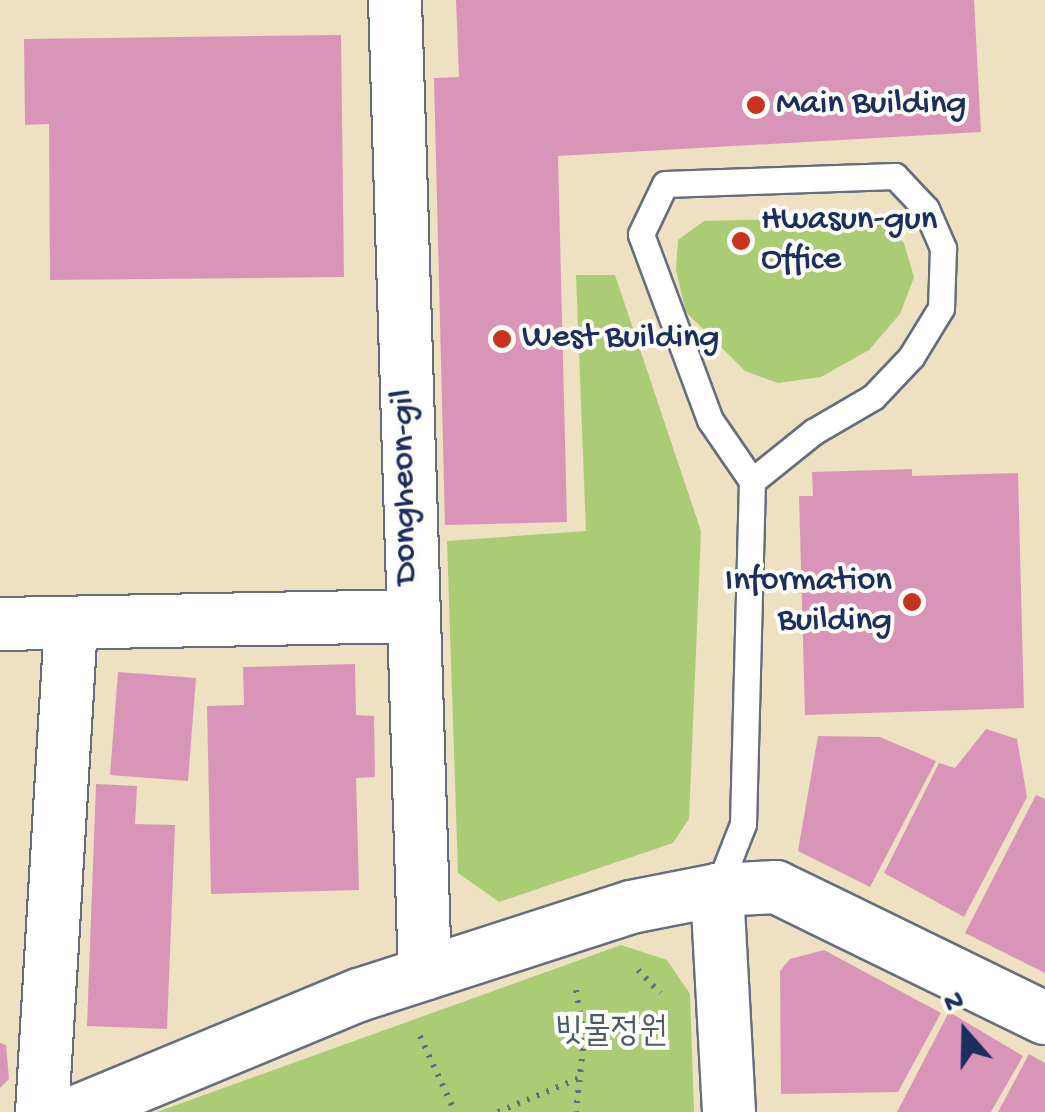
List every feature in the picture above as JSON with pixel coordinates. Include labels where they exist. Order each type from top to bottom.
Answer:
[{"type":"street","name":"Dongheon-gil","points":[[394,0],[409,616],[430,999]]},
{"type":"street","points":[[0,624],[409,616]]},
{"type":"street","points":[[42,1112],[71,623]]},
{"type":"street","points":[[76,1112],[237,1043],[430,999],[631,907],[717,890],[776,887],[1045,1018]]},
{"type":"street","points":[[717,890],[729,1112]]},
{"type":"lane","points":[[717,890],[743,824],[752,481],[710,420],[641,234],[664,184],[895,176],[926,209],[943,248],[941,308],[911,357],[873,397],[813,432],[752,481]]},
{"type":"path","points":[[627,967],[644,972],[664,1000]]},
{"type":"path","points":[[573,975],[584,1076],[576,1112]]},
{"type":"path","points":[[430,999],[417,1030],[455,1112]]},
{"type":"path","points":[[498,1112],[584,1076]]},
{"type":"green space","points":[[872,217],[904,243],[914,277],[900,314],[869,350],[821,377],[778,383],[745,371],[686,312],[676,271],[678,240],[704,221]]},
{"type":"green space","points":[[576,275],[615,275],[701,531],[689,819],[673,843],[499,902],[458,873],[447,541],[586,531]]},
{"type":"green space","name":"빗물정원","points":[[621,945],[667,960],[690,994],[694,1112],[157,1112]]},
{"type":"building","points":[[456,0],[974,0],[981,132],[558,156],[567,522],[445,525],[434,78],[459,77]]},
{"type":"building","points":[[341,35],[344,277],[50,280],[49,124],[25,125],[24,39]]},
{"type":"building","name":"Information Building","points":[[912,469],[912,476],[1018,473],[1024,708],[805,715],[799,496],[813,496],[812,472]]},
{"type":"building","points":[[355,664],[356,715],[374,716],[375,777],[356,778],[359,890],[211,894],[207,706],[244,705],[243,667]]},
{"type":"building","points":[[118,672],[196,678],[188,781],[110,775]]},
{"type":"building","points":[[986,729],[1017,739],[1027,797],[964,917],[884,873],[939,763],[955,768]]},
{"type":"building","points":[[818,736],[880,737],[936,761],[870,887],[798,851]]},
{"type":"building","points":[[96,784],[137,786],[135,824],[175,825],[167,1029],[87,1026]]},
{"type":"building","points":[[1036,795],[1045,799],[1045,973],[965,933]]},
{"type":"building","points":[[824,950],[941,1013],[898,1092],[781,1094],[780,971],[790,959]]},
{"type":"building","points":[[949,1012],[1023,1056],[991,1112],[897,1112]]},
{"type":"building","points":[[0,1043],[6,1045],[9,1079],[0,1088]]},
{"type":"building","points":[[1029,1054],[1045,1063],[1045,1112],[998,1112]]},
{"type":"place","name":"Main Building","points":[[756,105]]},
{"type":"place","name":"Hwasun-gun Office","points":[[741,241]]},
{"type":"place","name":"West Building","points":[[502,339]]},
{"type":"place","name":"Information Building","points":[[912,602]]}]
